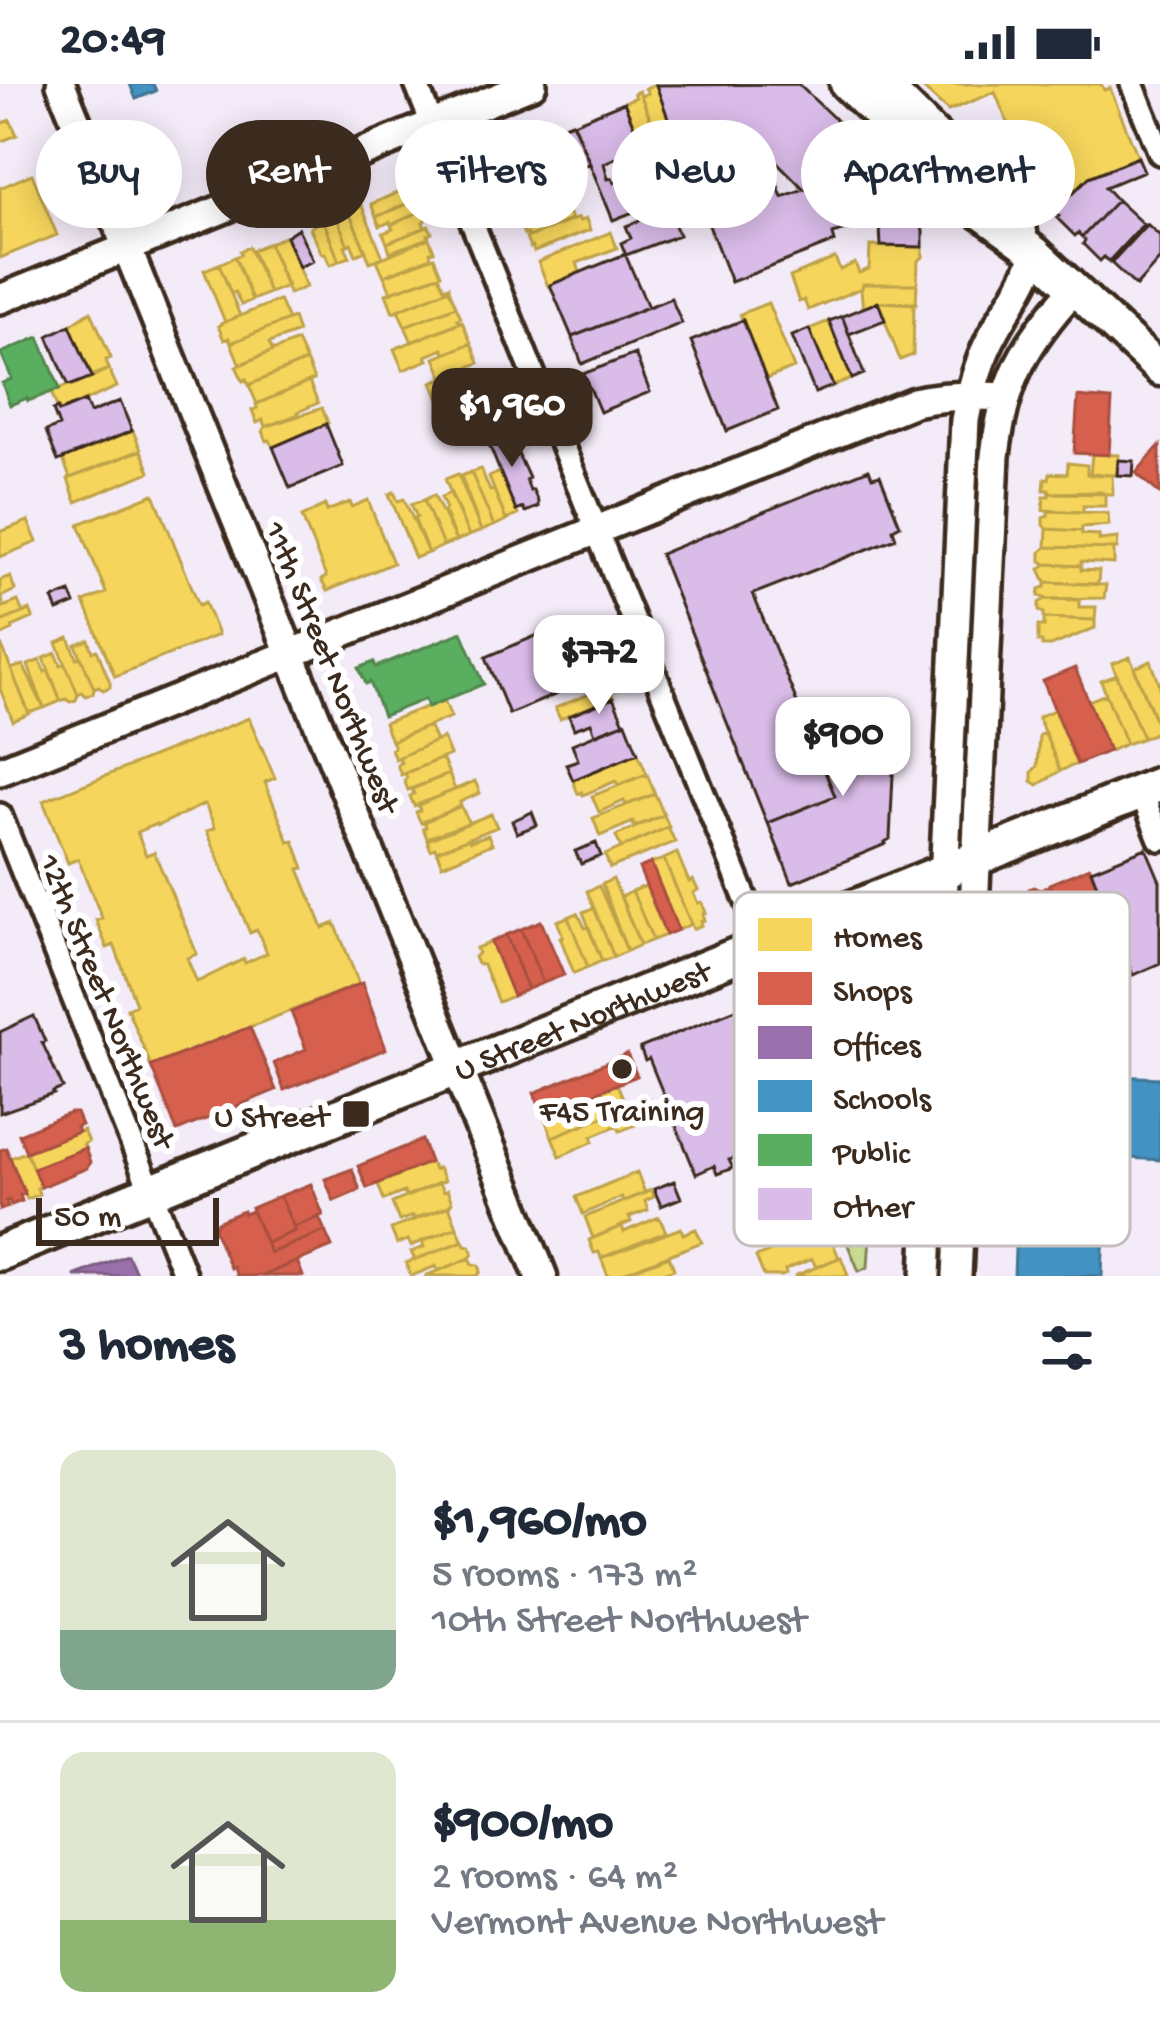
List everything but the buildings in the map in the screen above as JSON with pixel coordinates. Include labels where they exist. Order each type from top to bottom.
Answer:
[{"type":"main road","points":[[846,84],[978,211],[1035,252],[1160,370]]},
{"type":"main road","points":[[883,84],[995,195],[1035,252]]},
{"type":"main road","name":"U Street Northwest","points":[[891,892],[1150,788]]},
{"type":"main road","name":"U Street Northwest","points":[[0,1253],[734,956]]},
{"type":"main road","name":"11th Street Northwest","points":[[457,1068],[541,1276]]},
{"type":"street","name":"11th Street Northwest","points":[[61,84],[457,1068]]},
{"type":"street","points":[[416,84],[431,120]]},
{"type":"street","points":[[443,120],[532,84]]},
{"type":"street","points":[[1132,84],[1160,153]]},
{"type":"street","points":[[0,299],[395,139]]},
{"type":"street","points":[[475,228],[743,892]]},
{"type":"street","points":[[960,892],[963,437],[969,395],[984,352],[1029,275],[1035,252]]},
{"type":"street","points":[[957,892],[994,471],[1005,398],[1031,340],[1075,288]]},
{"type":"street","points":[[0,771],[914,402],[969,395],[1005,398]]},
{"type":"street","points":[[1150,788],[1160,839]]},
{"type":"street","name":"12th Street Northwest","points":[[0,815],[185,1276]]},
{"type":"street","points":[[926,1276],[927,1246]]},
{"type":"street","points":[[957,1276],[958,1246]]},
{"type":"green space","points":[[848,1246],[869,1246],[868,1267],[859,1271]]},
{"type":"place","name":"F45 Training","points":[[622,1069]]},
{"type":"place","name":"U Street","points":[[356,1114]]}]
